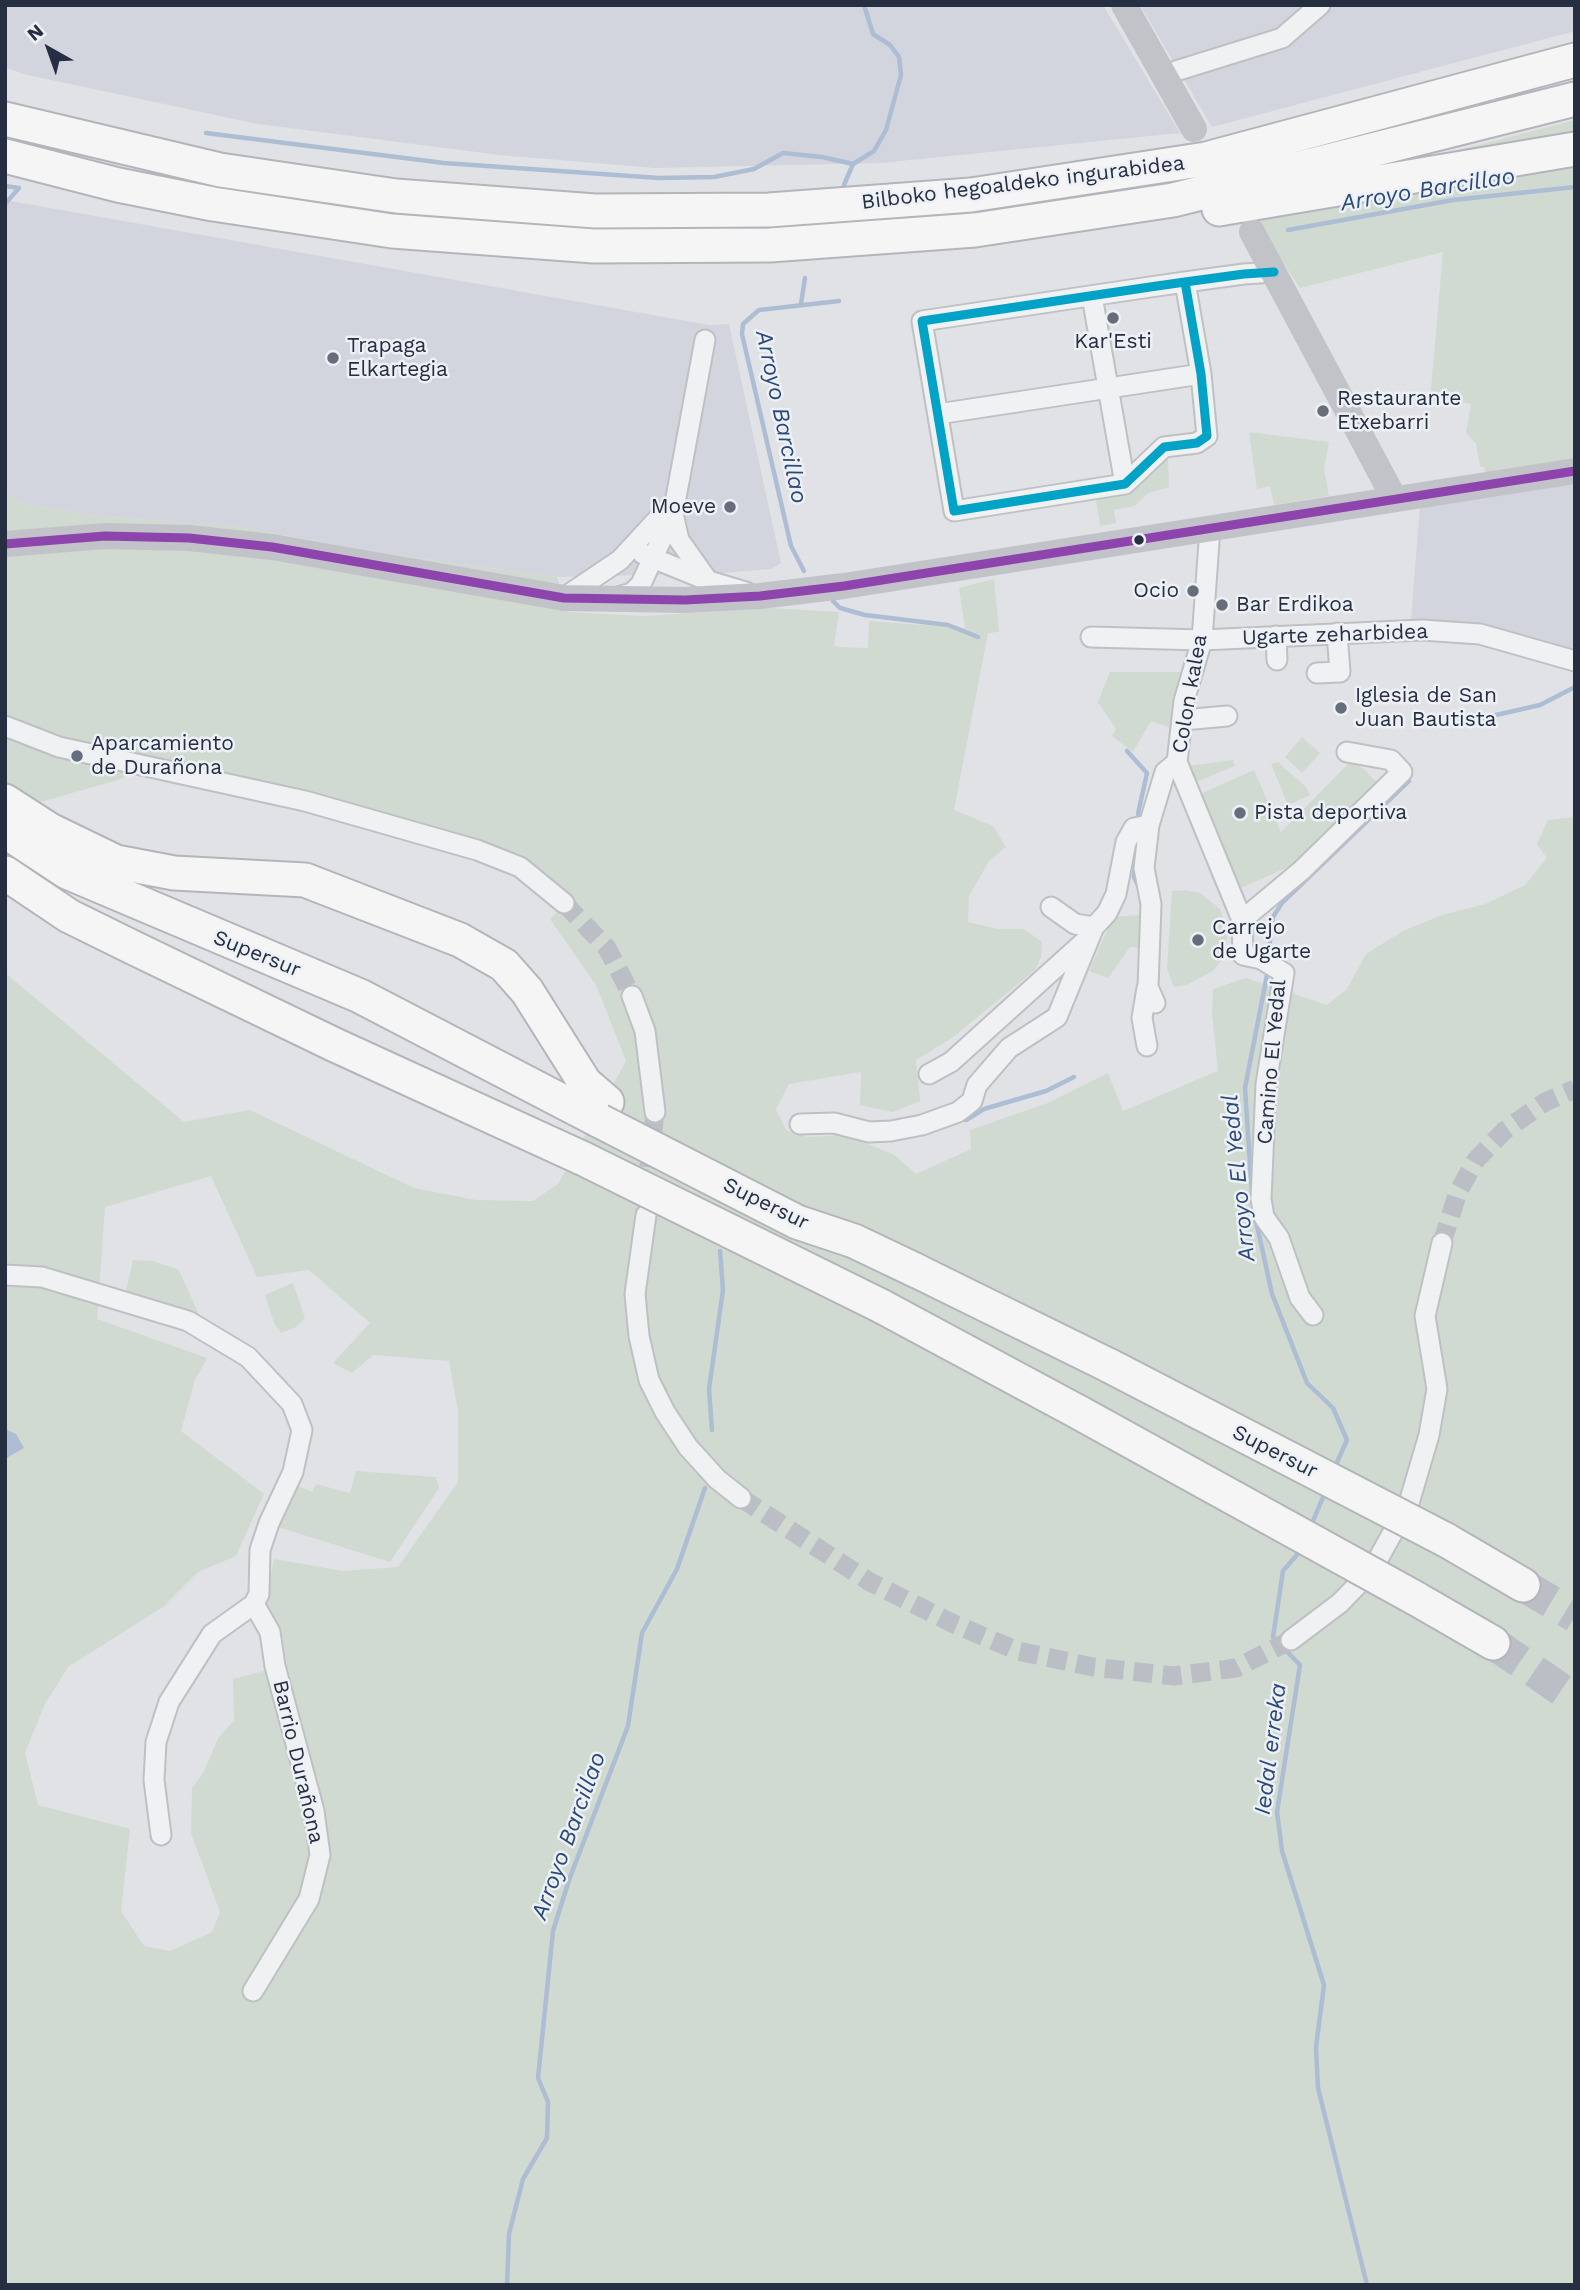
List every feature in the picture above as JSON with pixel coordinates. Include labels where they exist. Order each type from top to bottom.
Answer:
[{"type":"highway","name":"Bilboko hegoaldeko ingurabidea","points":[[5,119],[220,170],[396,196],[584,210],[769,210],[971,195],[1206,159],[1575,60]]},
{"type":"highway","name":"Bilboko hegoaldeko ingurabidea","points":[[5,156],[118,184],[261,213],[487,240],[648,247],[770,245],[918,236],[1173,200],[1575,99]]},
{"type":"highway","points":[[1049,219],[1189,214],[1290,200],[1575,149]]},
{"type":"highway","points":[[5,801],[28,836],[116,862],[174,873],[305,880],[460,940],[503,965],[527,991],[603,1111]]},
{"type":"highway","name":"Supersur","points":[[28,836],[80,878],[360,996],[807,1208],[853,1241],[1110,1366],[1446,1540],[1523,1585]]},
{"type":"highway","name":"Supersur","points":[[5,873],[69,916],[335,1045],[584,1159],[881,1306],[1080,1413],[1493,1643]]},
{"type":"street","points":[[1124,5],[1194,129]]},
{"type":"street","points":[[1163,75],[1282,38],[1320,5]]},
{"type":"street","points":[[1252,232],[1394,499]]},
{"type":"street","points":[[1185,282],[1201,374],[1207,436],[1198,443],[1164,447],[1125,484],[954,511],[922,321],[1185,282],[1274,272]]},
{"type":"street","points":[[1092,296],[1125,484]]},
{"type":"street","points":[[574,599],[632,593],[641,584],[673,514],[705,340]]},
{"type":"street","points":[[938,414],[1201,374]]},
{"type":"street","points":[[1346,507],[1361,496],[1373,460]]},
{"type":"street","points":[[5,544],[105,536],[229,541],[574,599],[685,600],[760,596],[1575,471]]},
{"type":"street","points":[[574,599],[660,520],[679,488]]},
{"type":"street","points":[[673,514],[675,529],[686,554],[709,581]]},
{"type":"street","name":"Colon kalea","points":[[1210,528],[1202,640],[1184,701],[1177,762],[1242,920],[1243,955],[1268,963]]},
{"type":"street","points":[[625,555],[652,557],[709,581],[760,596]]},
{"type":"street","points":[[625,555],[625,586],[632,593],[644,598],[685,600]]},
{"type":"street","name":"Ugarte zeharbidea","points":[[1091,637],[1202,640],[1422,630],[1480,634],[1575,661]]},
{"type":"street","points":[[1317,673],[1340,672],[1338,633]]},
{"type":"street","points":[[1276,636],[1277,660]]},
{"type":"street","points":[[1182,720],[1227,716]]},
{"type":"street","points":[[5,726],[59,747],[305,801],[477,850],[520,867],[564,903]]},
{"type":"street","points":[[1242,920],[1302,870],[1402,772],[1391,760],[1347,752]]},
{"type":"street","points":[[1147,1046],[1143,1018],[1151,995],[1151,904],[1144,868],[1149,825],[1165,772],[1177,762]]},
{"type":"street","points":[[929,1074],[951,1062],[1107,914],[1116,894],[1126,842],[1134,828],[1149,825]]},
{"type":"street","points":[[1051,907],[1091,932]]},
{"type":"street","points":[[800,1124],[834,1123],[869,1132],[891,1131],[922,1125],[958,1112],[972,1101],[976,1085],[1009,1048],[1057,1017],[1091,932]]},
{"type":"street","name":"Camino El Yedal","points":[[1268,963],[1284,973],[1266,1084],[1261,1199],[1264,1217],[1279,1238],[1300,1298],[1313,1315]]},
{"type":"street","points":[[632,996],[645,1031],[655,1112]]},
{"type":"street","points":[[646,1215],[635,1294],[639,1336],[649,1380],[665,1412],[688,1447],[717,1479],[741,1498]]},
{"type":"street","points":[[1291,1640],[1340,1603],[1372,1570],[1409,1503],[1429,1436],[1437,1389],[1425,1316],[1441,1243]]},
{"type":"street","points":[[5,1275],[42,1277],[188,1321],[248,1357],[292,1404],[302,1430],[293,1472],[269,1523],[260,1550],[259,1594],[254,1604],[212,1634],[169,1702],[156,1742],[154,1780],[161,1835]]},
{"type":"street","name":"Barrio Durañona","points":[[253,1991],[309,1899],[320,1855],[314,1811],[275,1666],[270,1633],[254,1604]]},
{"type":"shaded area","points":[[5,5],[1103,5],[1180,133],[881,163],[655,168],[500,155],[258,124],[23,74],[5,67]]},
{"type":"shaded area","points":[[1140,5],[1575,5],[1575,31],[1212,127]]},
{"type":"shaded area","points":[[1575,120],[1575,142],[1378,171]]},
{"type":"shaded area","points":[[1575,167],[1575,461],[1486,474],[1484,467],[1480,467],[1476,443],[1466,433],[1471,404],[1443,399],[1441,406],[1430,400],[1443,252],[1300,288],[1255,221]]},
{"type":"shaded area","points":[[5,200],[709,325],[729,324],[781,563],[771,569],[723,573],[557,577],[379,553],[234,526],[97,516],[22,503],[5,492]]},
{"type":"shaded area","points":[[1249,432],[1329,442],[1324,469],[1329,496],[1274,505],[1270,486],[1257,489]]},
{"type":"shaded area","points":[[1168,457],[1169,487],[1149,493],[1134,506],[1114,510],[1116,523],[1100,526],[1096,499],[1122,493]]},
{"type":"shaded area","points":[[1575,484],[1575,654],[1485,630],[1411,620],[1420,505]]},
{"type":"shaded area","points":[[5,492],[22,503],[97,516],[234,526],[379,553],[557,577],[568,612],[645,616],[769,608],[839,612],[834,646],[841,647],[868,648],[869,621],[965,628],[959,588],[994,579],[999,632],[988,633],[954,810],[993,826],[1006,847],[989,861],[969,896],[968,922],[998,929],[1024,929],[1042,942],[1041,957],[1035,970],[952,1038],[916,1060],[920,1101],[893,1112],[860,1105],[861,1072],[789,1084],[776,1109],[786,1130],[807,1137],[844,1135],[893,1154],[916,1174],[971,1149],[970,1130],[1048,1103],[1108,1073],[1123,1111],[1218,1071],[1212,1014],[1213,989],[1246,978],[1327,1005],[1347,989],[1366,954],[1403,931],[1442,915],[1485,904],[1525,885],[1547,858],[1537,844],[1548,820],[1575,817],[1575,2285],[5,2285],[5,973],[184,1122],[250,1110],[414,1188],[476,1200],[533,1201],[558,1184],[626,1061],[596,985],[550,919],[570,900],[476,842],[427,824],[166,759],[118,780],[5,812]],"holes":[[[211,1176],[257,1277],[309,1270],[370,1323],[333,1363],[352,1373],[373,1355],[449,1361],[458,1411],[458,1482],[398,1567],[343,1571],[274,1559],[265,1604],[281,1630],[287,1665],[233,1679],[234,1720],[219,1737],[202,1775],[192,1788],[191,1833],[220,1912],[212,1932],[170,1951],[144,1946],[121,1911],[130,1829],[38,1805],[25,1753],[45,1704],[68,1667],[163,1607],[198,1572],[236,1556],[264,1494],[181,1431],[195,1380],[207,1358],[97,1319],[105,1207]]]},
{"type":"shaded area","points":[[1110,672],[1191,672],[1171,728],[1151,721],[1133,752],[1112,736],[1116,729],[1098,702]]},
{"type":"shaded area","points":[[1302,737],[1320,753],[1302,773],[1285,757]]},
{"type":"shaded area","name":"Pista deportiva","points":[[1353,759],[1379,784],[1295,864],[1241,888],[1200,794],[1254,770],[1281,832]]},
{"type":"shaded area","points":[[1233,760],[1235,766],[1196,782],[1188,766]]},
{"type":"shaded area","points":[[1278,762],[1306,787],[1310,795],[1288,805],[1271,764]]},
{"type":"shaded area","name":"Carrejo de Ugarte","points":[[1172,891],[1200,893],[1220,909],[1228,934],[1222,960],[1213,971],[1186,985],[1174,987],[1167,969]]},
{"type":"shaded area","points":[[1141,915],[1140,948],[1130,947],[1108,978],[1089,971],[1113,917]]},
{"type":"shaded area","points":[[133,1260],[153,1261],[179,1270],[200,1317],[125,1295]]},
{"type":"shaded area","points":[[293,1283],[305,1318],[296,1327],[281,1333],[274,1323],[265,1295]]},
{"type":"shaded area","points":[[356,1471],[436,1477],[439,1488],[390,1562],[278,1527],[292,1483],[312,1492],[316,1484],[350,1493]]},
{"type":"water","points":[[5,1429],[16,1434],[24,1448],[5,1459]]},
{"type":"waterway","points":[[844,185],[853,164],[874,151],[886,130],[901,75],[899,57],[890,45],[873,34],[864,5]]},
{"type":"waterway","points":[[206,133],[444,163],[659,178],[714,177],[754,169],[783,153],[822,157],[853,164]]},
{"type":"waterway","points":[[5,186],[19,188],[5,204]]},
{"type":"waterway","name":"Arroyo Barcillao","points":[[1288,230],[1453,200],[1575,187]]},
{"type":"waterway","points":[[801,304],[805,278]]},
{"type":"waterway","name":"Arroyo Barcillao","points":[[804,571],[791,546],[742,334],[743,324],[759,310],[839,301]]},
{"type":"waterway","name":"Arroyo Barcillao","points":[[833,601],[840,608],[865,615],[948,625],[978,637]]},
{"type":"waterway","name":"Arroyo El Yedal","points":[[1465,725],[1474,720],[1540,705],[1575,687]]},
{"type":"waterway","name":"Arroyo Barcillao","points":[[1127,751],[1147,773],[1138,814]]},
{"type":"waterway","name":"Arroyo El Yedal","points":[[1268,958],[1273,917],[1282,903],[1409,781]]},
{"type":"waterway","name":"Arroyo Barcillao","points":[[1134,847],[1134,877],[1140,889]]},
{"type":"waterway","name":"Arroyo El Yedal","points":[[1252,1193],[1245,1088],[1268,970]]},
{"type":"waterway","name":"Arroyo Barcillao","points":[[966,1120],[984,1109],[1046,1091],[1074,1077]]},
{"type":"waterway","name":"Iedal erreka","points":[[1255,1216],[1272,1294],[1307,1383],[1333,1408],[1347,1440],[1334,1469]]},
{"type":"waterway","name":"Arroyo Barcillao","points":[[712,1430],[709,1389],[723,1290],[720,1251]]},
{"type":"waterway","name":"Arroyo Barcillao","points":[[507,2285],[509,2234],[523,2179],[547,2138],[548,2102],[538,2078],[553,1931],[569,1880],[628,1726],[642,1633],[677,1569],[705,1488]]},
{"type":"waterway","name":"Iedal erreka","points":[[1310,1528],[1326,1490]]},
{"type":"waterway","name":"Iedal erreka","points":[[1302,1549],[1283,1571],[1273,1637],[1300,1665],[1277,1812],[1282,1851],[1324,1985],[1316,2047],[1318,2088],[1367,2285]]},
{"type":"tunnel","points":[[564,903],[607,948],[632,996]]},
{"type":"tunnel","points":[[1442,1243],[1458,1192],[1476,1160],[1504,1131],[1545,1102],[1575,1089]]},
{"type":"tunnel","points":[[646,1196],[655,1112]]},
{"type":"tunnel","points":[[741,1498],[870,1582],[954,1624],[1018,1651],[1093,1667],[1174,1676],[1236,1668],[1291,1640]]},
{"type":"tunnel","points":[[1523,1585],[1575,1616]]},
{"type":"tunnel","points":[[1493,1643],[1575,1699]]},
{"type":"transit line","points":[[1185,282],[1201,374],[1207,436],[1197,443],[1164,447],[1125,484],[954,511],[922,321],[1185,282],[1274,272]]},
{"type":"transit line","points":[[5,544],[105,536],[189,538],[272,547],[564,598],[685,600],[760,596],[844,586],[1575,471]]},
{"type":"place","name":"Kar'Esti","points":[[1113,318]]},
{"type":"place","name":"Trapaga Elkartegia","points":[[333,358]]},
{"type":"place","name":"Restaurante Etxebarri","points":[[1323,411]]},
{"type":"place","name":"Moeve","points":[[730,507]]},
{"type":"place","name":"Ocio","points":[[1193,591]]},
{"type":"place","name":"Bar Erdikoa","points":[[1222,605]]},
{"type":"place","name":"Iglesia de San Juan Bautista","points":[[1341,708]]},
{"type":"place","name":"Aparcamiento de Durañona","points":[[77,756]]},
{"type":"place","name":"Pista deportiva","points":[[1240,813]]},
{"type":"place","name":"Carrejo de Ugarte","points":[[1198,940]]}]
